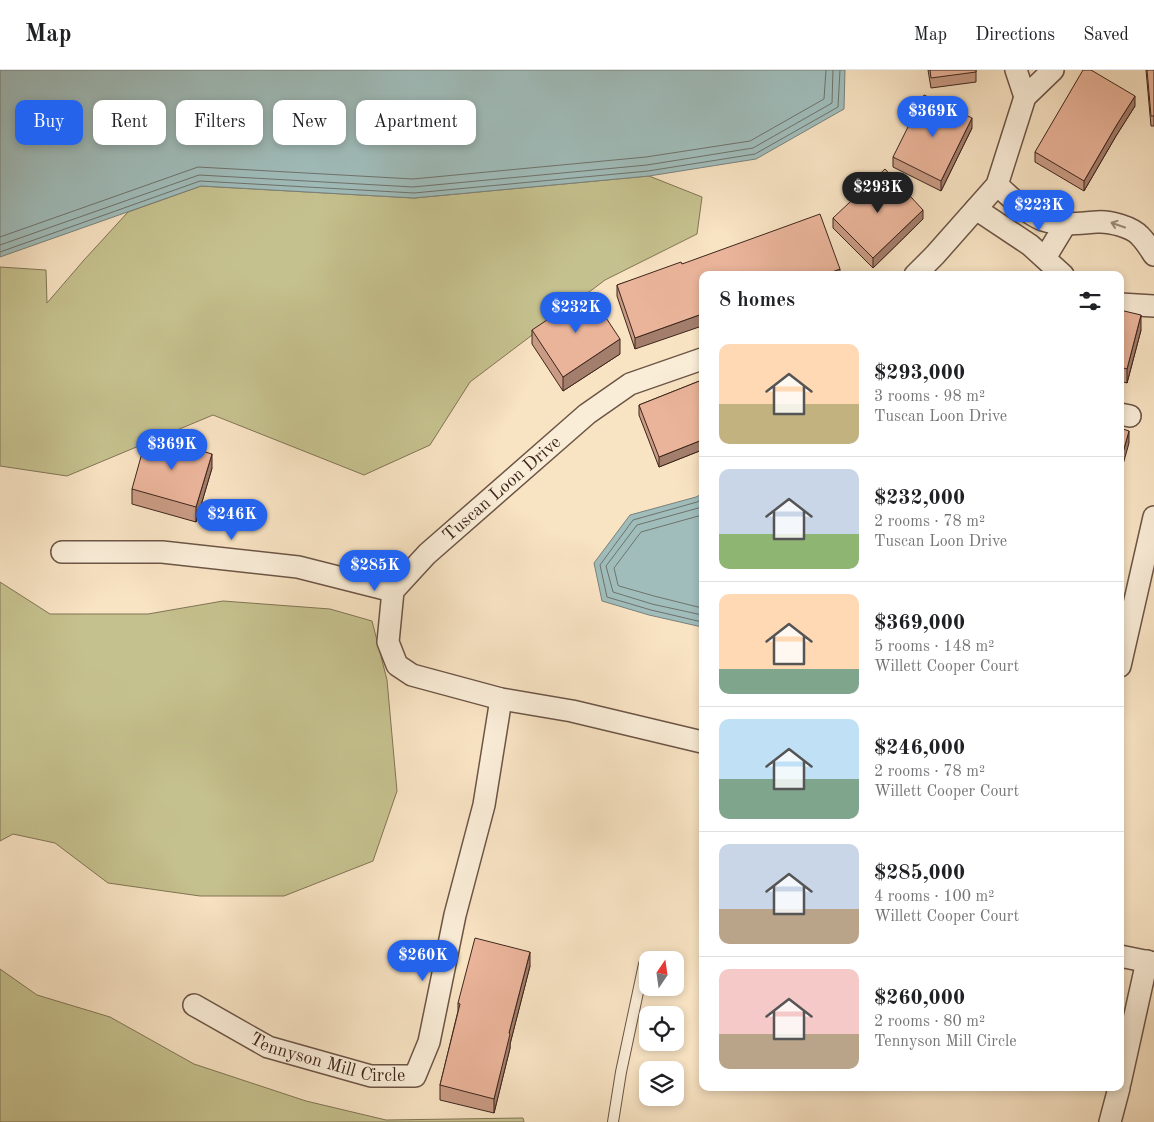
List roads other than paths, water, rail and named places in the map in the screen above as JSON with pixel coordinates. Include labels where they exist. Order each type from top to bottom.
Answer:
[{"type":"street","points":[[1016,70],[1025,97]]},
{"type":"street","points":[[919,271],[997,185],[1025,97],[1052,70]]},
{"type":"street","points":[[997,185],[1029,212],[1044,220],[1065,224],[1084,224],[1099,221],[1112,222],[1125,227],[1139,235],[1154,255]]},
{"type":"street","points":[[976,209],[1030,244],[1059,271]]},
{"type":"street","points":[[1045,258],[1065,224]]},
{"type":"street","points":[[1124,304],[1154,306]]},
{"type":"street","name":"Tuscan Loon Drive","points":[[393,591],[427,554],[587,414],[630,384],[699,360]]},
{"type":"street","points":[[1124,648],[1154,517]]},
{"type":"street","points":[[62,552],[162,552],[298,567],[393,591],[388,642],[397,665],[412,675],[501,699],[572,711],[699,741]]},
{"type":"street","name":"Tennyson Mill Circle","points":[[194,1004],[268,1047],[371,1076],[416,1076],[429,1042],[456,915],[484,805],[501,699]]},
{"type":"street","points":[[1124,957],[1150,962],[1124,1066]]},
{"type":"street","points":[[1110,1122],[1118,1091]]},
{"type":"lane","points":[[613,1122],[621,1072],[639,987]]},
{"type":"water","points":[[0,70],[845,70],[844,109],[756,159],[649,176],[414,198],[201,186],[0,257]]},
{"type":"water","points":[[699,496],[699,626],[649,615],[602,601],[594,563],[630,515]]}]
